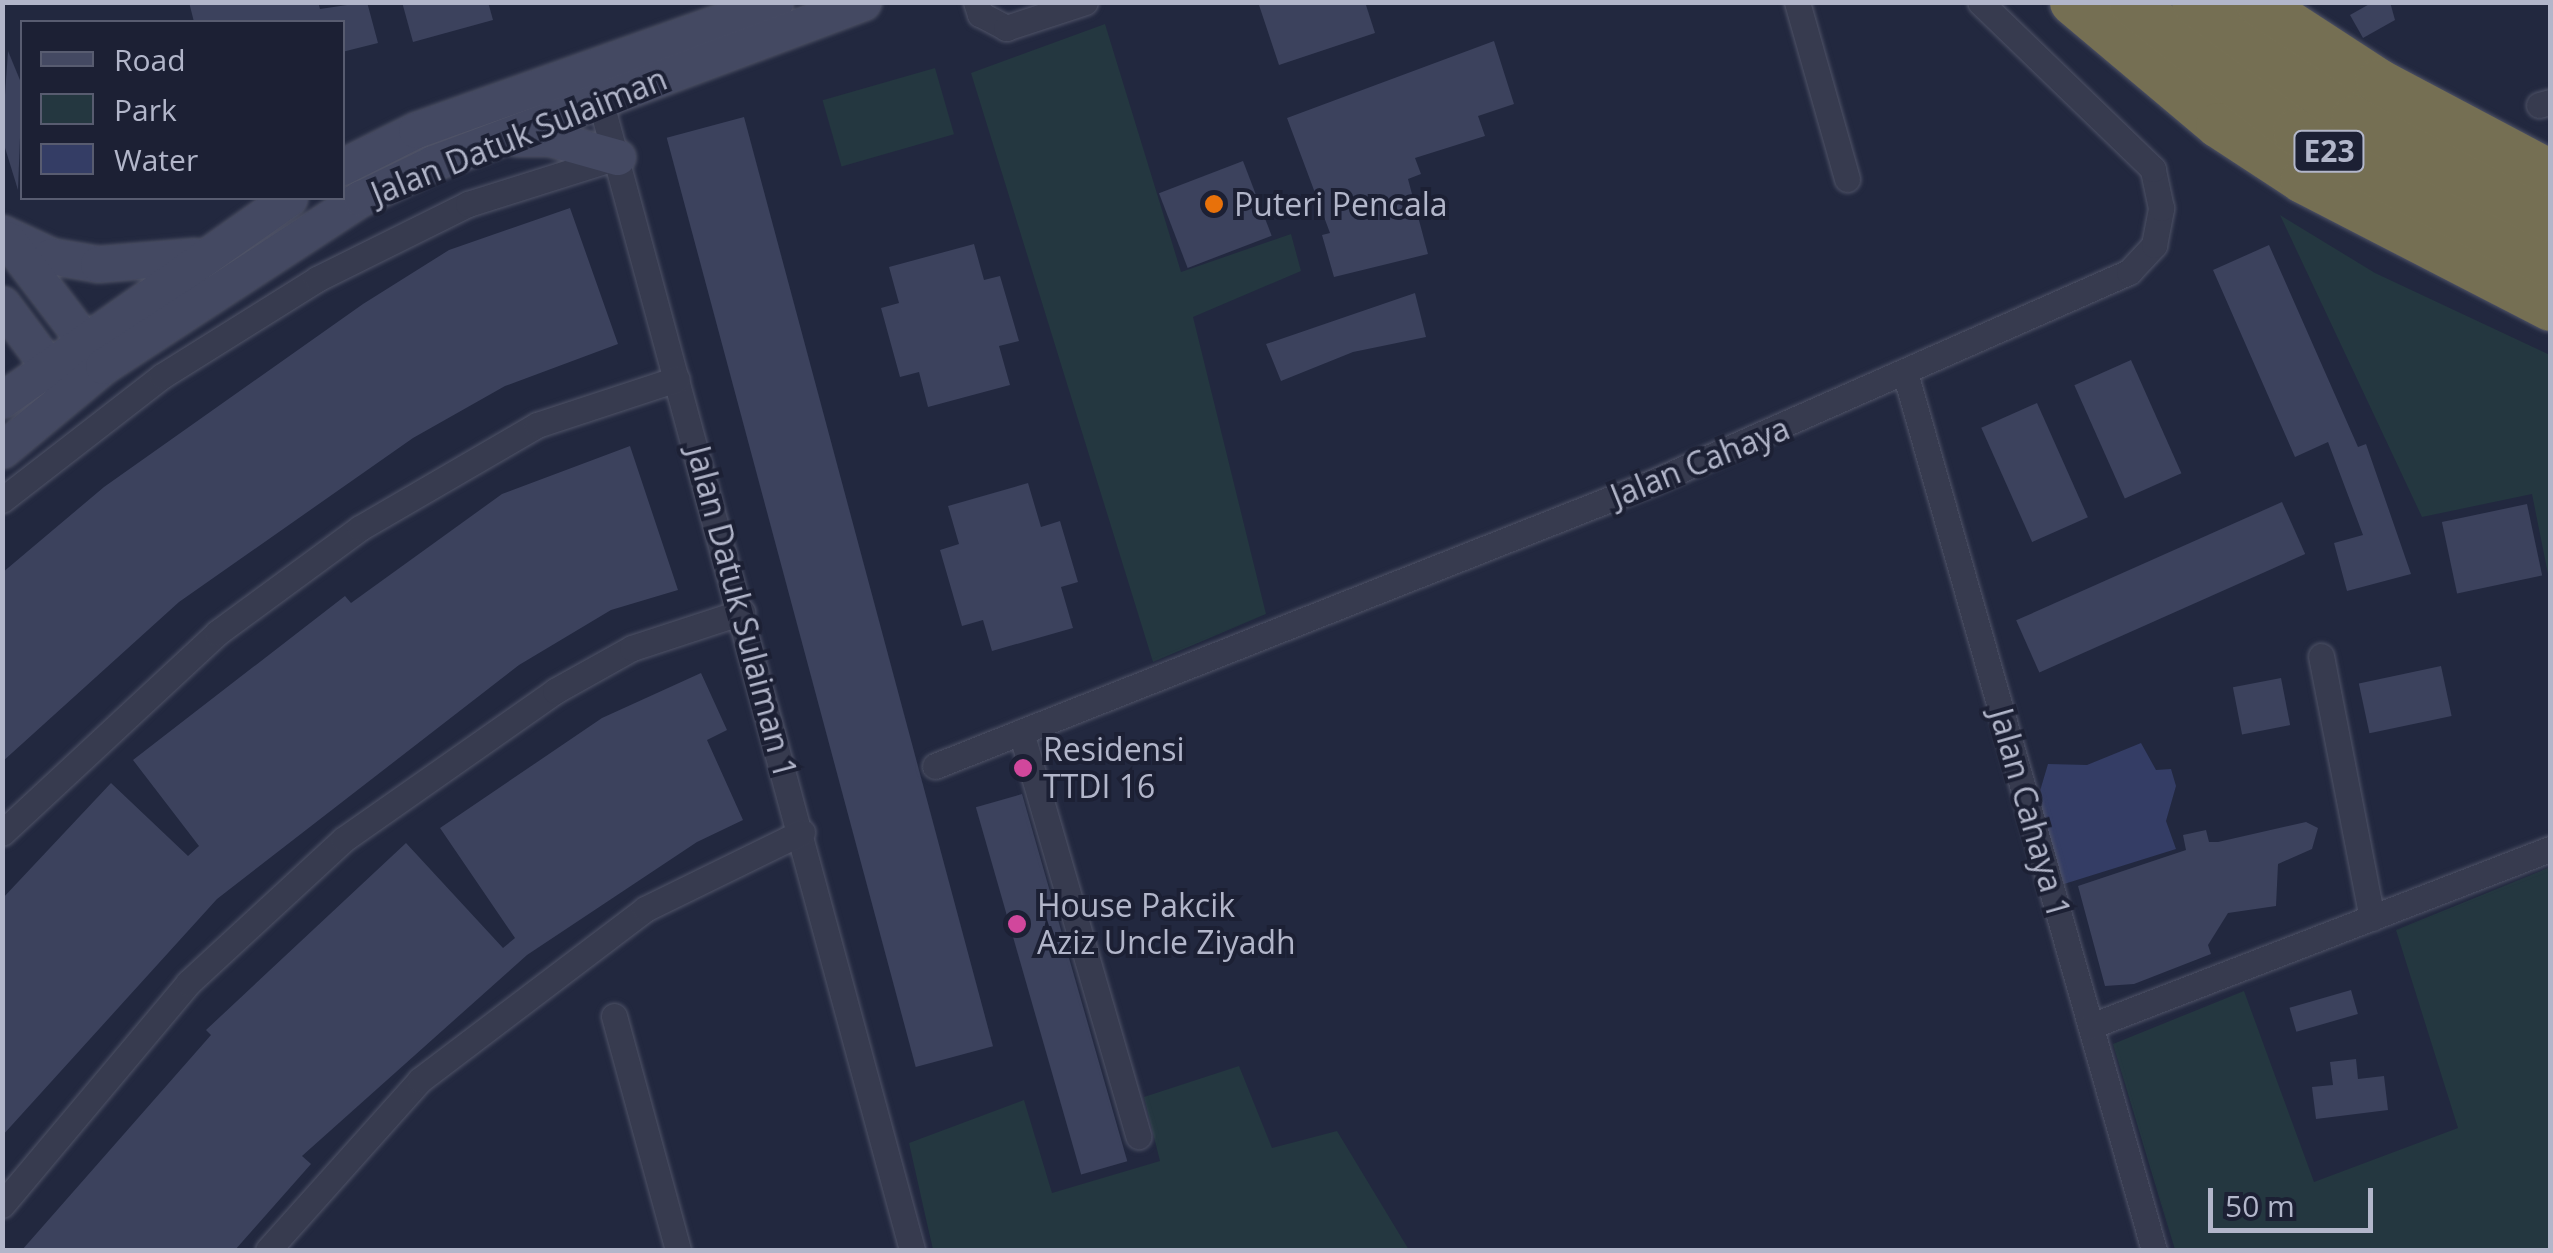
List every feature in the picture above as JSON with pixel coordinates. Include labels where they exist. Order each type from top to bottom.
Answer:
[{"type":"highway","points":[[2072,2],[2218,125],[2302,180],[2550,308]]},
{"type":"highway","name":"E23","points":[[2130,2],[2295,131],[2550,265]]},
{"type":"highway","name":"E23","points":[[2194,2],[2353,118],[2550,220]]},
{"type":"highway","points":[[2266,8],[2482,140],[2550,172]]},
{"type":"main road","name":"Jalan Datuk Sulaiman","points":[[345,166],[416,130],[775,2]]},
{"type":"main road","name":"Jalan Datuk Sulaiman","points":[[2,450],[103,366],[361,198],[502,138],[863,2]]},
{"type":"main road","points":[[502,138],[549,138],[617,157]]},
{"type":"main road","points":[[2,400],[82,337],[286,200]]},
{"type":"main road","points":[[2,233],[103,366]]},
{"type":"main road","points":[[2,233],[51,256],[98,264],[200,256]]},
{"type":"main road","points":[[2,304],[68,393]]},
{"type":"street","points":[[976,2],[980,14],[1006,28],[1085,2]]},
{"type":"street","points":[[1797,2],[1847,179]]},
{"type":"street","name":"Jalan Cahaya","points":[[935,766],[1906,376],[2129,272],[2154,245],[2161,208],[2153,169],[1980,2]]},
{"type":"street","name":"Jalan Datuk Sulaiman 1","points":[[590,66],[802,832],[912,1250]]},
{"type":"street","name":"Jalan Datuk Sulaiman","points":[[2,500],[162,376],[317,279],[468,204],[617,157]]},
{"type":"street","name":"Jalan Cahaya 1","points":[[1906,376],[2154,1250]]},
{"type":"street","points":[[2,834],[216,633],[360,528],[537,424],[677,378]]},
{"type":"street","points":[[2,1205],[188,983],[344,838],[555,691],[632,648],[742,612]]},
{"type":"street","points":[[2321,656],[2372,918]]},
{"type":"street","points":[[1021,732],[1138,1136]]},
{"type":"street","points":[[268,1250],[420,1080],[645,910],[802,832]]},
{"type":"street","points":[[2090,1026],[2550,849]]},
{"type":"street","points":[[614,1016],[678,1250]]},
{"type":"green space","points":[[1105,24],[1181,272],[1291,234],[1301,271],[1193,317],[1266,614],[1153,662],[971,73]]},
{"type":"green space","points":[[935,68],[954,134],[842,167],[823,100]]},
{"type":"green space","points":[[2280,215],[2375,273],[2550,355],[2550,1250],[2175,1250],[2113,1044],[2244,991],[2314,1182],[2458,1128],[2396,930],[2548,868],[2549,579],[2532,494],[2422,517]]},
{"type":"green space","points":[[1239,1066],[1272,1148],[1337,1131],[1409,1250],[933,1250],[909,1143],[1024,1100],[1052,1193],[1160,1161],[1144,1097]]},
{"type":"water","points":[[2141,743],[2156,770],[2171,769],[2176,786],[2166,821],[2176,849],[2064,884],[2037,801],[2048,764],[2087,765]]},
{"type":"building","points":[[189,2],[318,2],[320,9],[367,2],[378,43],[345,51],[345,20],[194,20]]},
{"type":"building","points":[[402,2],[488,2],[493,20],[413,42]]},
{"type":"building","points":[[1258,2],[1365,2],[1375,33],[1279,65]]},
{"type":"building","points":[[2373,2],[2390,2],[2395,20],[2363,38],[2350,15]]},
{"type":"building","points":[[1494,41],[1514,104],[1478,116],[1485,136],[1415,158],[1421,174],[1408,179],[1428,254],[1334,277],[1322,235],[1330,233],[1287,118]]},
{"type":"building","points":[[8,51],[20,80],[18,190],[2,138]]},
{"type":"building","points":[[744,117],[993,1046],[916,1067],[667,138]]},
{"type":"building","points":[[1243,161],[1272,236],[1188,268],[1159,193]]},
{"type":"building","points":[[570,208],[618,344],[505,386],[413,438],[179,602],[2,762],[2,573],[104,487],[363,304],[449,250]]},
{"type":"building","points":[[974,244],[984,280],[1000,276],[1019,341],[999,346],[1010,385],[928,407],[919,372],[900,377],[881,308],[899,303],[889,267]]},
{"type":"building","points":[[2269,245],[2358,447],[2366,444],[2411,574],[2347,591],[2334,543],[2363,535],[2328,442],[2295,457],[2213,270]]},
{"type":"building","points":[[1415,293],[1426,337],[1353,352],[1281,381],[1266,344]]},
{"type":"building","points":[[2131,360],[2181,473],[2125,498],[2074,385]]},
{"type":"building","points":[[2037,403],[2088,517],[2032,542],[1981,428]]},
{"type":"building","points":[[630,446],[678,590],[611,610],[519,665],[217,899],[2,1136],[2,899],[111,783],[188,856],[199,846],[133,760],[345,596],[351,603],[502,494]]},
{"type":"building","points":[[1028,483],[1041,527],[1060,521],[1078,582],[1061,587],[1073,628],[992,651],[983,620],[962,626],[940,550],[959,544],[948,506]]},
{"type":"building","points":[[2282,502],[2305,554],[2039,672],[2016,620]]},
{"type":"building","points":[[2527,504],[2542,575],[2457,593],[2442,522]]},
{"type":"building","points":[[2441,666],[2452,716],[2369,733],[2359,683]]},
{"type":"building","points":[[701,673],[727,730],[707,740],[743,820],[697,842],[527,955],[302,1156],[311,1164],[235,1250],[22,1250],[211,1035],[206,1030],[406,843],[503,948],[515,938],[440,828],[602,718]]},
{"type":"building","points":[[2281,678],[2290,725],[2242,734],[2233,687]]},
{"type":"building","points":[[1022,794],[1127,1161],[1081,1174],[976,807]]},
{"type":"building","points":[[2306,822],[2318,828],[2312,849],[2278,864],[2276,906],[2228,913],[2208,945],[2211,954],[2134,984],[2105,986],[2078,886],[2186,850],[2183,835],[2206,830],[2209,842],[2218,842]]},
{"type":"building","points":[[2351,990],[2358,1014],[2296,1032],[2289,1008]]},
{"type":"building","points":[[2356,1059],[2358,1079],[2384,1076],[2388,1110],[2316,1119],[2312,1087],[2333,1085],[2330,1062]]},
{"type":"place","name":"Puteri Pencala","points":[[1214,204]]},
{"type":"place","name":"Residensi TTDI 16","points":[[1023,768]]},
{"type":"place","name":"House Pakcik Aziz Uncle Ziyadh","points":[[1017,924]]}]
